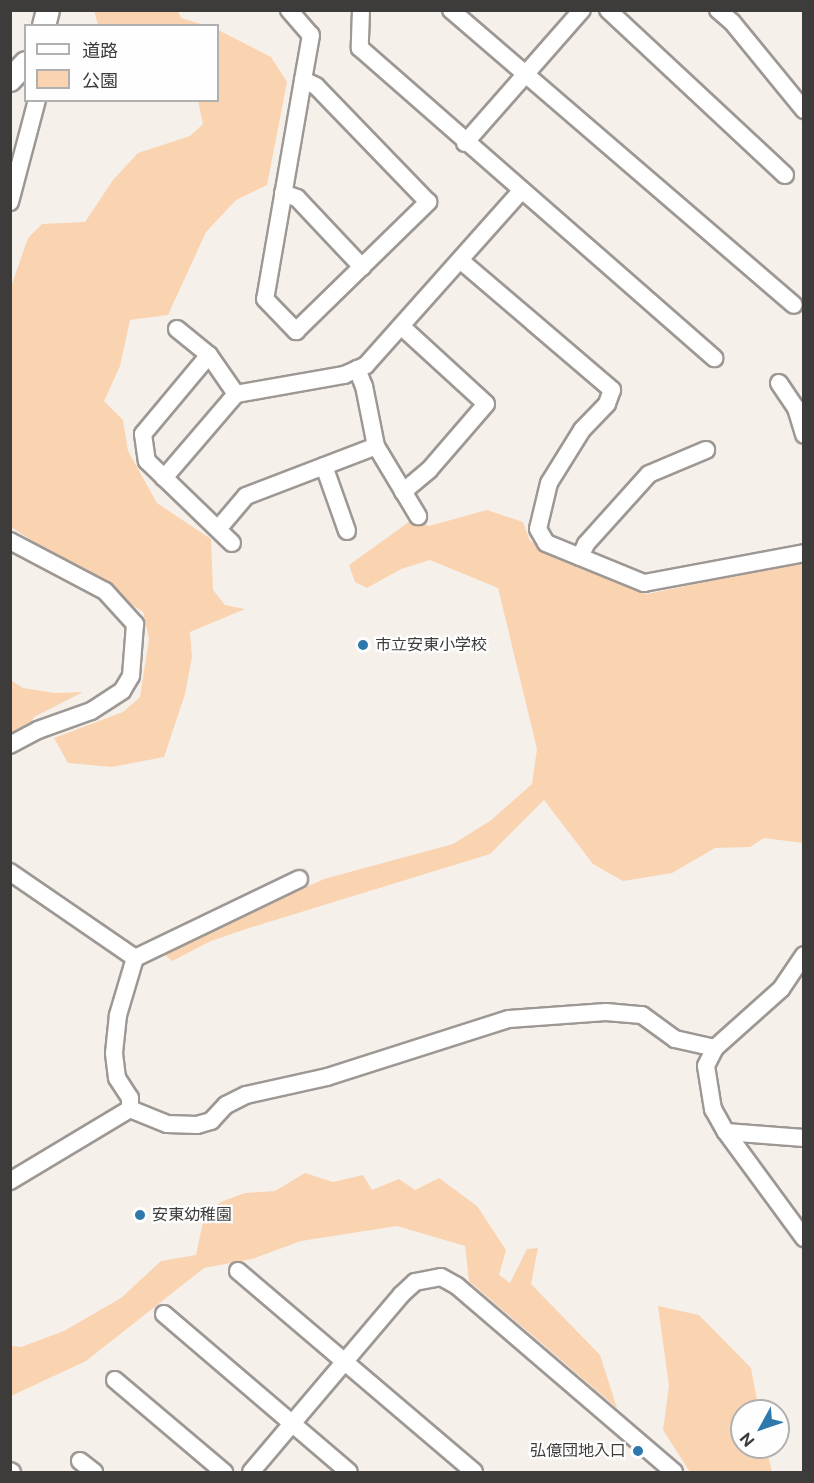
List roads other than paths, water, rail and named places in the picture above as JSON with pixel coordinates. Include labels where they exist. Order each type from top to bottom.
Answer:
[{"type":"main road","points":[[10,80],[24,65]]},
{"type":"street","points":[[289,10],[311,35],[303,80],[283,193],[265,299],[296,331],[428,202],[316,86],[303,80]]},
{"type":"street","points":[[361,10],[360,48],[521,192],[714,357]]},
{"type":"street","points":[[450,10],[794,305]]},
{"type":"street","points":[[465,143],[582,10]]},
{"type":"street","points":[[608,10],[785,175]]},
{"type":"street","points":[[718,10],[732,22],[804,110]]},
{"type":"street","points":[[10,202],[36,102]]},
{"type":"street","points":[[164,478],[236,394],[357,369],[366,365],[521,192]]},
{"type":"street","points":[[283,193],[297,198],[362,267]]},
{"type":"street","points":[[460,260],[612,390],[607,404],[582,430],[549,483],[538,529],[546,543],[644,584],[804,553]]},
{"type":"street","points":[[402,326],[486,404],[429,470],[403,492]]},
{"type":"street","points":[[177,329],[209,356],[236,394]]},
{"type":"street","points":[[209,356],[143,434],[147,461],[232,543]]},
{"type":"street","points":[[357,369],[364,386],[376,446],[418,516]]},
{"type":"street","points":[[779,383],[796,408],[804,435]]},
{"type":"street","points":[[219,530],[246,496],[376,446]]},
{"type":"street","points":[[580,557],[586,544],[649,474],[706,450]]},
{"type":"street","points":[[324,466],[347,531]]},
{"type":"street","points":[[10,541],[105,591],[135,624],[131,676],[122,691],[91,711],[38,730],[10,745]]},
{"type":"street","points":[[10,872],[135,958]]},
{"type":"street","points":[[130,1109],[130,1098],[117,1078],[114,1053],[118,1015],[135,958],[298,879]]},
{"type":"street","points":[[804,955],[781,989],[715,1048],[706,1066],[713,1109],[726,1132],[804,1238]]},
{"type":"street","points":[[130,1109],[167,1124],[204,1123],[211,1121],[226,1105],[246,1095],[327,1077],[509,1018],[606,1012],[642,1015],[675,1039],[715,1048]]},
{"type":"street","points":[[10,1181],[130,1109]]},
{"type":"street","points":[[726,1132],[804,1138]]},
{"type":"street","points":[[238,1271],[474,1473]]},
{"type":"street","points":[[251,1473],[415,1282],[441,1277],[457,1286],[674,1473]]},
{"type":"street","points":[[164,1314],[350,1473]]},
{"type":"street","points":[[115,1380],[224,1473]]},
{"type":"street","points":[[80,1461],[94,1473]]},
{"type":"place","name":"市立安東小学校","points":[[363,645]]},
{"type":"place","name":"安東幼稚園","points":[[140,1215]]},
{"type":"place","name":"弘億団地入口","points":[[638,1451]]}]
